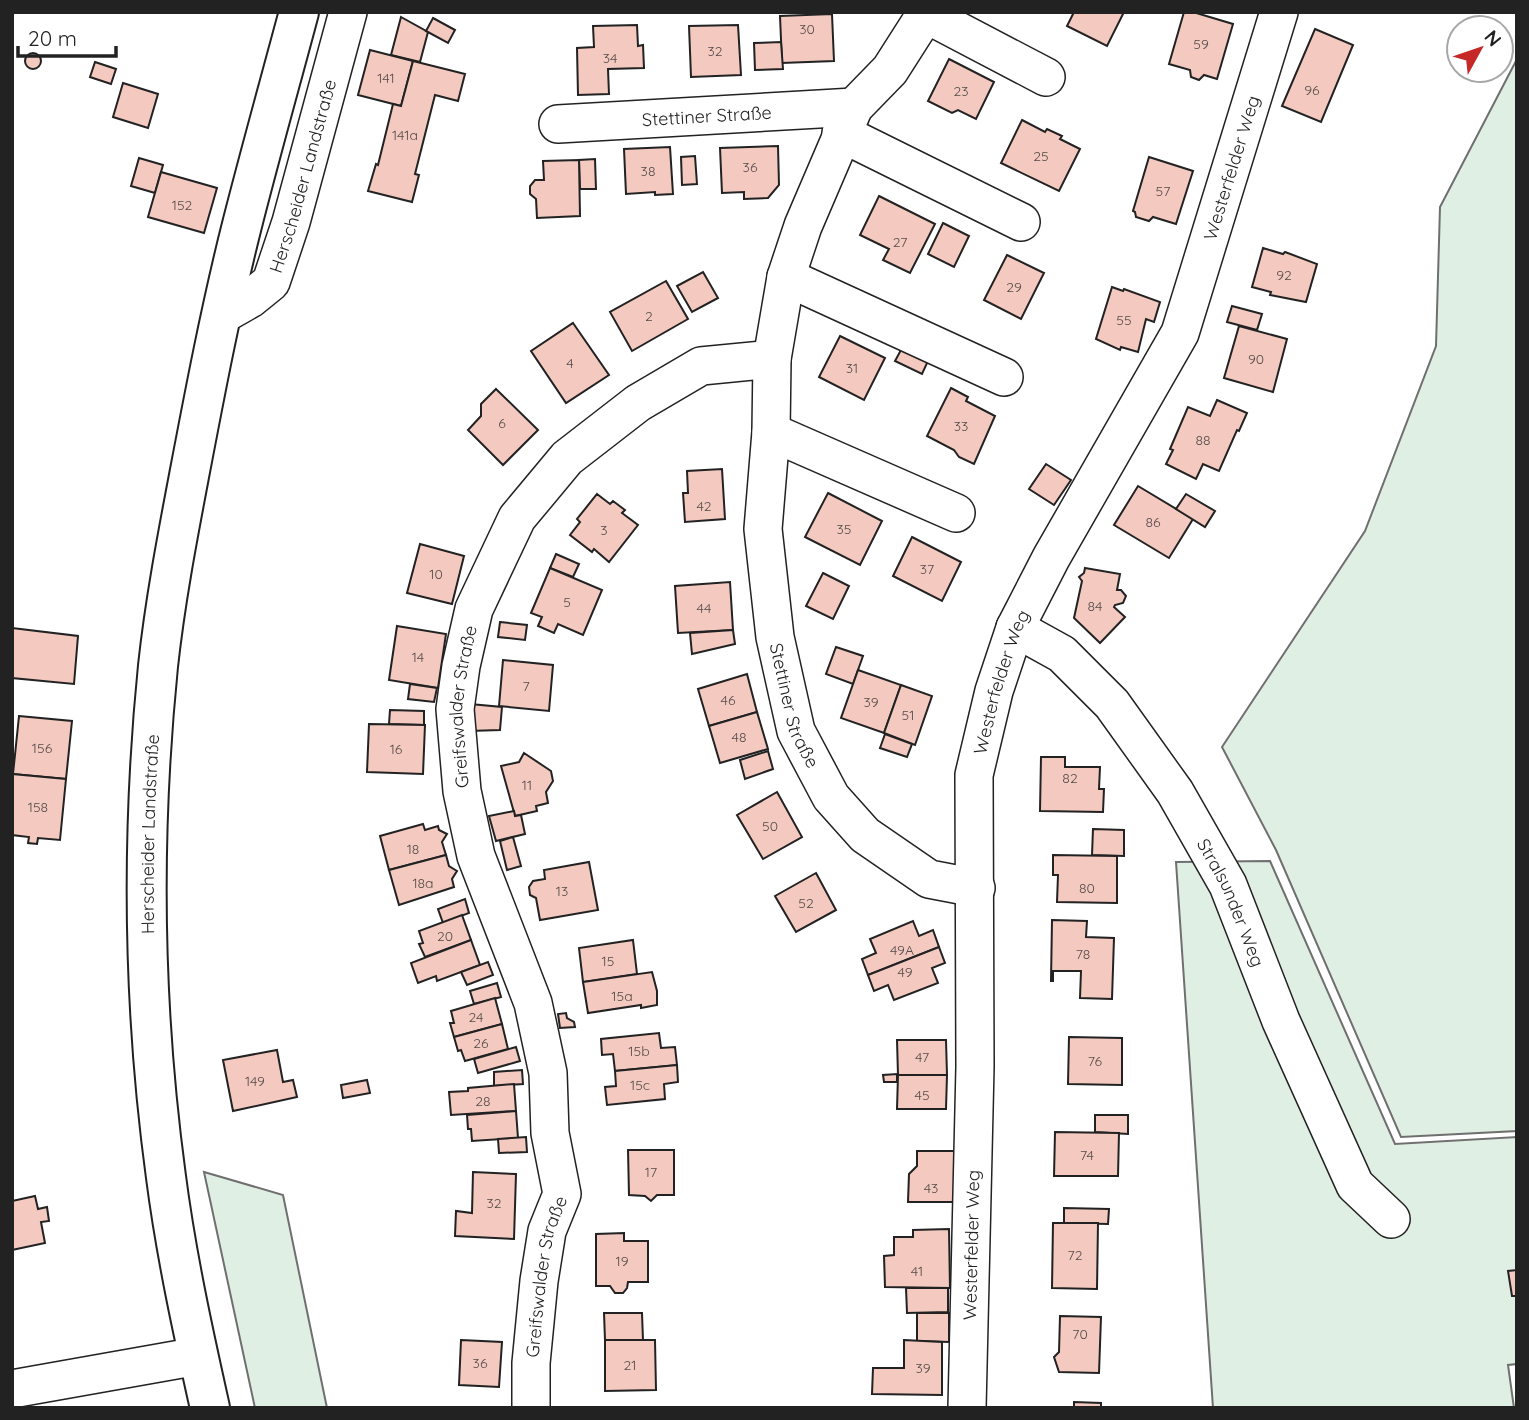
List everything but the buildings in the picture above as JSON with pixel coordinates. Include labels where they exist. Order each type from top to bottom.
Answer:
[{"type":"main road","name":"Herscheider Landstraße","points":[[210,1408],[166,1178],[149,978],[149,778],[159,663],[176,544],[202,407],[241,228],[299,12]]},
{"type":"street","name":"Herscheider Landstraße","points":[[222,315],[250,299],[271,282],[291,222],[348,12]]},
{"type":"street","name":"Westerfelder Weg","points":[[967,1408],[975,1067],[974,775],[994,691],[1015,628],[1051,558],[1180,333],[1279,12]]},
{"type":"street","name":"Stettiner Straße","points":[[976,888],[929,879],[864,835],[831,797],[796,731],[775,637],[763,529],[771,432],[772,359],[786,277],[803,226],[848,120],[890,70],[926,13],[1046,77]]},
{"type":"street","name":"Stettiner Straße","points":[[558,124],[848,120],[1021,222]]},
{"type":"street","points":[[786,277],[1004,377]]},
{"type":"street","name":"Greifswalder Straße","points":[[531,1408],[531,1363],[538,1281],[547,1231],[562,1194],[550,1132],[548,1073],[533,1003],[476,856],[462,791],[455,709],[461,666],[474,609],[517,518],[567,458],[638,403],[701,366],[772,359]]},
{"type":"street","points":[[771,432],[956,513]]},
{"type":"street","name":"Stralsunder Weg","points":[[1015,628],[1062,654],[1112,704],[1175,792],[1228,885],[1281,1021],[1355,1185],[1391,1219]]},
{"type":"street","points":[[12,1390],[198,1356]]},
{"type":"green space","points":[[1517,59],[1517,1131],[1401,1137],[1276,850],[1222,747],[1365,531],[1436,346],[1440,207],[1504,84],[1515,84]]},
{"type":"green space","points":[[1270,861],[1395,1144],[1517,1137],[1517,1364],[1508,1365],[1514,1408],[1213,1408],[1176,862]]},
{"type":"green space","points":[[204,1172],[283,1195],[327,1408],[255,1408]]}]
